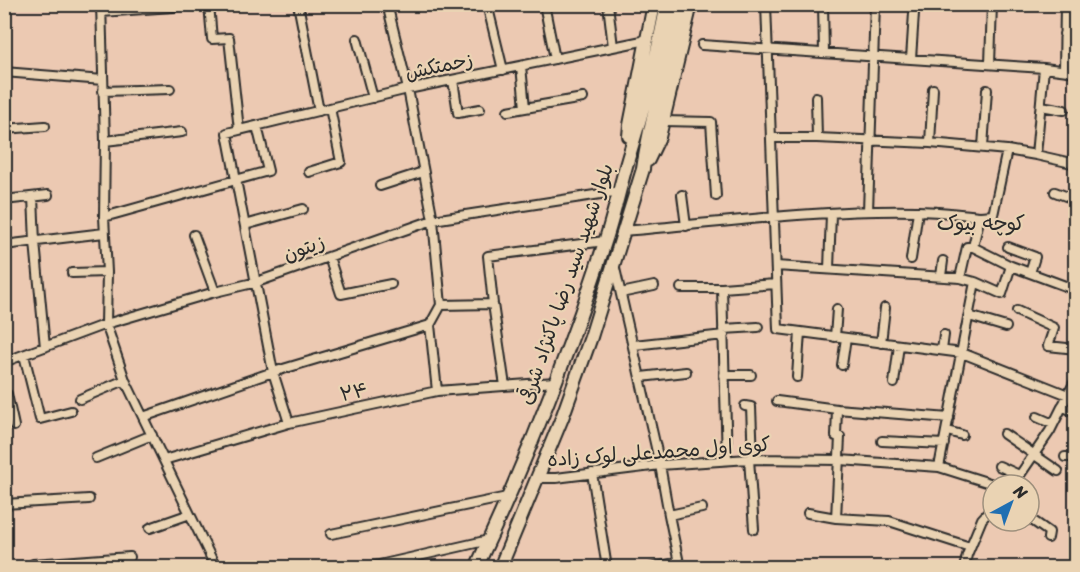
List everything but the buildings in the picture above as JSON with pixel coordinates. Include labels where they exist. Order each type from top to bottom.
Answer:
[{"type":"main road","points":[[627,165],[630,125],[654,4]]},
{"type":"main road","name":"بلوار شهید سید رضا پاکنژاد شرقی","points":[[476,567],[546,407],[605,241],[635,139],[667,4]]},
{"type":"main road","name":"بلوار شهید سید رضا پاکنژاد شرقی","points":[[500,567],[562,418],[591,337],[642,172],[647,142],[673,42],[679,4]]},
{"type":"main road","points":[[642,172],[659,137],[691,4]]},
{"type":"street","points":[[209,4],[212,39],[229,38],[239,130],[227,134],[273,372],[289,423]]},
{"type":"street","points":[[298,4],[319,111]]},
{"type":"street","points":[[387,4],[408,89],[433,219],[441,305],[430,325],[437,391]]},
{"type":"street","points":[[487,4],[503,70]]},
{"type":"street","points":[[544,4],[555,59]]},
{"type":"street","points":[[608,4],[614,47]]},
{"type":"street","points":[[766,4],[778,329],[962,353],[1068,394]]},
{"type":"street","points":[[823,4],[824,53]]},
{"type":"street","points":[[868,211],[875,4]]},
{"type":"street","points":[[990,64],[992,4]]},
{"type":"street","points":[[1064,70],[1065,4]]},
{"type":"street","points":[[173,7],[101,8],[105,141],[106,324],[125,380],[216,567]]},
{"type":"street","points":[[911,59],[914,13]]},
{"type":"street","points":[[1064,34],[1076,34]]},
{"type":"street","points":[[357,39],[373,98]]},
{"type":"street","name":"زحمتکش","points":[[239,130],[408,89],[647,40]]},
{"type":"street","points":[[702,45],[1076,72]]},
{"type":"street","points":[[521,66],[525,108]]},
{"type":"street","points":[[1036,154],[1044,68]]},
{"type":"street","points":[[4,72],[103,80]]},
{"type":"street","points":[[453,80],[458,113],[480,109]]},
{"type":"street","points":[[104,91],[170,89]]},
{"type":"street","points":[[930,143],[933,89]]},
{"type":"street","points":[[982,147],[987,90]]},
{"type":"street","points":[[816,97],[817,138]]},
{"type":"street","points":[[508,111],[583,98]]},
{"type":"street","points":[[1041,106],[1064,110]]},
{"type":"street","points":[[309,172],[340,162],[330,108]]},
{"type":"street","points":[[663,121],[711,122],[716,196]]},
{"type":"street","points":[[4,129],[45,126]]},
{"type":"street","points":[[104,217],[268,171],[257,126]]},
{"type":"street","points":[[105,141],[182,132]]},
{"type":"street","points":[[771,138],[871,140],[982,147],[1036,154],[1074,164],[1076,146]]},
{"type":"street","points":[[624,231],[868,211],[993,215],[1007,150]]},
{"type":"street","points":[[380,186],[423,172]]},
{"type":"street","name":"زیتون","points":[[4,362],[106,324],[257,282],[433,219],[620,191]]},
{"type":"street","points":[[1055,192],[1076,200]]},
{"type":"street","points":[[4,200],[48,195]]},
{"type":"street","points":[[682,195],[686,226]]},
{"type":"street","points":[[33,197],[45,347]]},
{"type":"street","points":[[245,225],[303,209]]},
{"type":"street","points":[[911,259],[918,211]]},
{"type":"street","points":[[829,269],[831,214]]},
{"type":"street","points":[[973,247],[980,216]]},
{"type":"street","points":[[4,245],[104,233]]},
{"type":"street","points":[[194,235],[216,292]]},
{"type":"street","points":[[505,386],[488,256],[605,241]]},
{"type":"street","points":[[960,278],[967,247],[973,247],[1011,266],[1076,290]]},
{"type":"street","points":[[1008,247],[1035,256],[1029,273]]},
{"type":"street","points":[[329,257],[341,294],[391,284]]},
{"type":"street","points":[[941,276],[943,261]]},
{"type":"street","points":[[614,263],[641,377],[680,565],[651,567]]},
{"type":"street","points":[[776,266],[960,278],[1002,294],[1011,266]]},
{"type":"street","points":[[72,273],[107,272]]},
{"type":"street","points":[[939,468],[975,282]]},
{"type":"street","points":[[681,288],[776,284]]},
{"type":"street","points":[[621,293],[654,286]]},
{"type":"street","points":[[722,288],[726,460]]},
{"type":"street","points":[[441,305],[493,304]]},
{"type":"street","points":[[881,343],[885,308]]},
{"type":"street","points":[[835,337],[837,309]]},
{"type":"street","points":[[1017,311],[1054,328],[1048,346],[1076,349]]},
{"type":"street","points":[[969,316],[1006,327]]},
{"type":"street","points":[[143,417],[273,372],[430,325]]},
{"type":"street","points":[[634,345],[759,327]]},
{"type":"street","points":[[797,376],[800,332]]},
{"type":"street","points":[[942,350],[944,335]]},
{"type":"street","points":[[842,365],[846,338]]},
{"type":"street","points":[[894,383],[899,345]]},
{"type":"street","points":[[24,355],[40,419],[71,411]]},
{"type":"street","points":[[641,377],[687,372]]},
{"type":"street","points":[[724,375],[751,375]]},
{"type":"street","points":[[80,399],[125,380]]},
{"type":"street","points":[[1020,473],[1053,424],[1076,380]]},
{"type":"street","name":"۲۴","points":[[164,460],[289,423],[437,391],[555,382]]},
{"type":"street","points":[[4,395],[7,394],[14,426]]},
{"type":"street","points":[[777,401],[837,409],[949,418]]},
{"type":"street","points":[[745,406],[751,407],[754,529]]},
{"type":"street","points":[[1062,406],[1076,413]]},
{"type":"street","points":[[836,518],[840,460],[840,437],[836,436],[837,409]]},
{"type":"street","points":[[1037,417],[1053,424]]},
{"type":"street","points":[[946,431],[962,435]]},
{"type":"street","points":[[1004,434],[1058,471]]},
{"type":"street","points":[[96,458],[152,435]]},
{"type":"street","points":[[882,441],[944,444]]},
{"type":"street","points":[[1065,457],[1076,457]]},
{"type":"street","name":"کوی اول محمدعلی لوک زاده","points":[[537,478],[556,478],[660,465],[751,459],[840,460],[939,468],[981,481]]},
{"type":"street","points":[[999,466],[1015,473]]},
{"type":"street","points":[[592,473],[607,567]]},
{"type":"street","points":[[331,534],[507,497]]},
{"type":"street","points":[[4,504],[89,499]]},
{"type":"street","points":[[669,515],[702,508]]},
{"type":"street","points":[[808,513],[836,518],[889,520],[970,547]]},
{"type":"street","points":[[150,528],[190,514]]},
{"type":"street","points":[[975,567],[964,566],[981,521]]},
{"type":"street","points":[[1041,526],[1049,532],[1048,538]]},
{"type":"street","points":[[366,567],[489,540]]},
{"type":"street","points":[[34,566],[130,557]]},
{"type":"district","name":"کوچه بیوک","points":[[981,223]]}]
